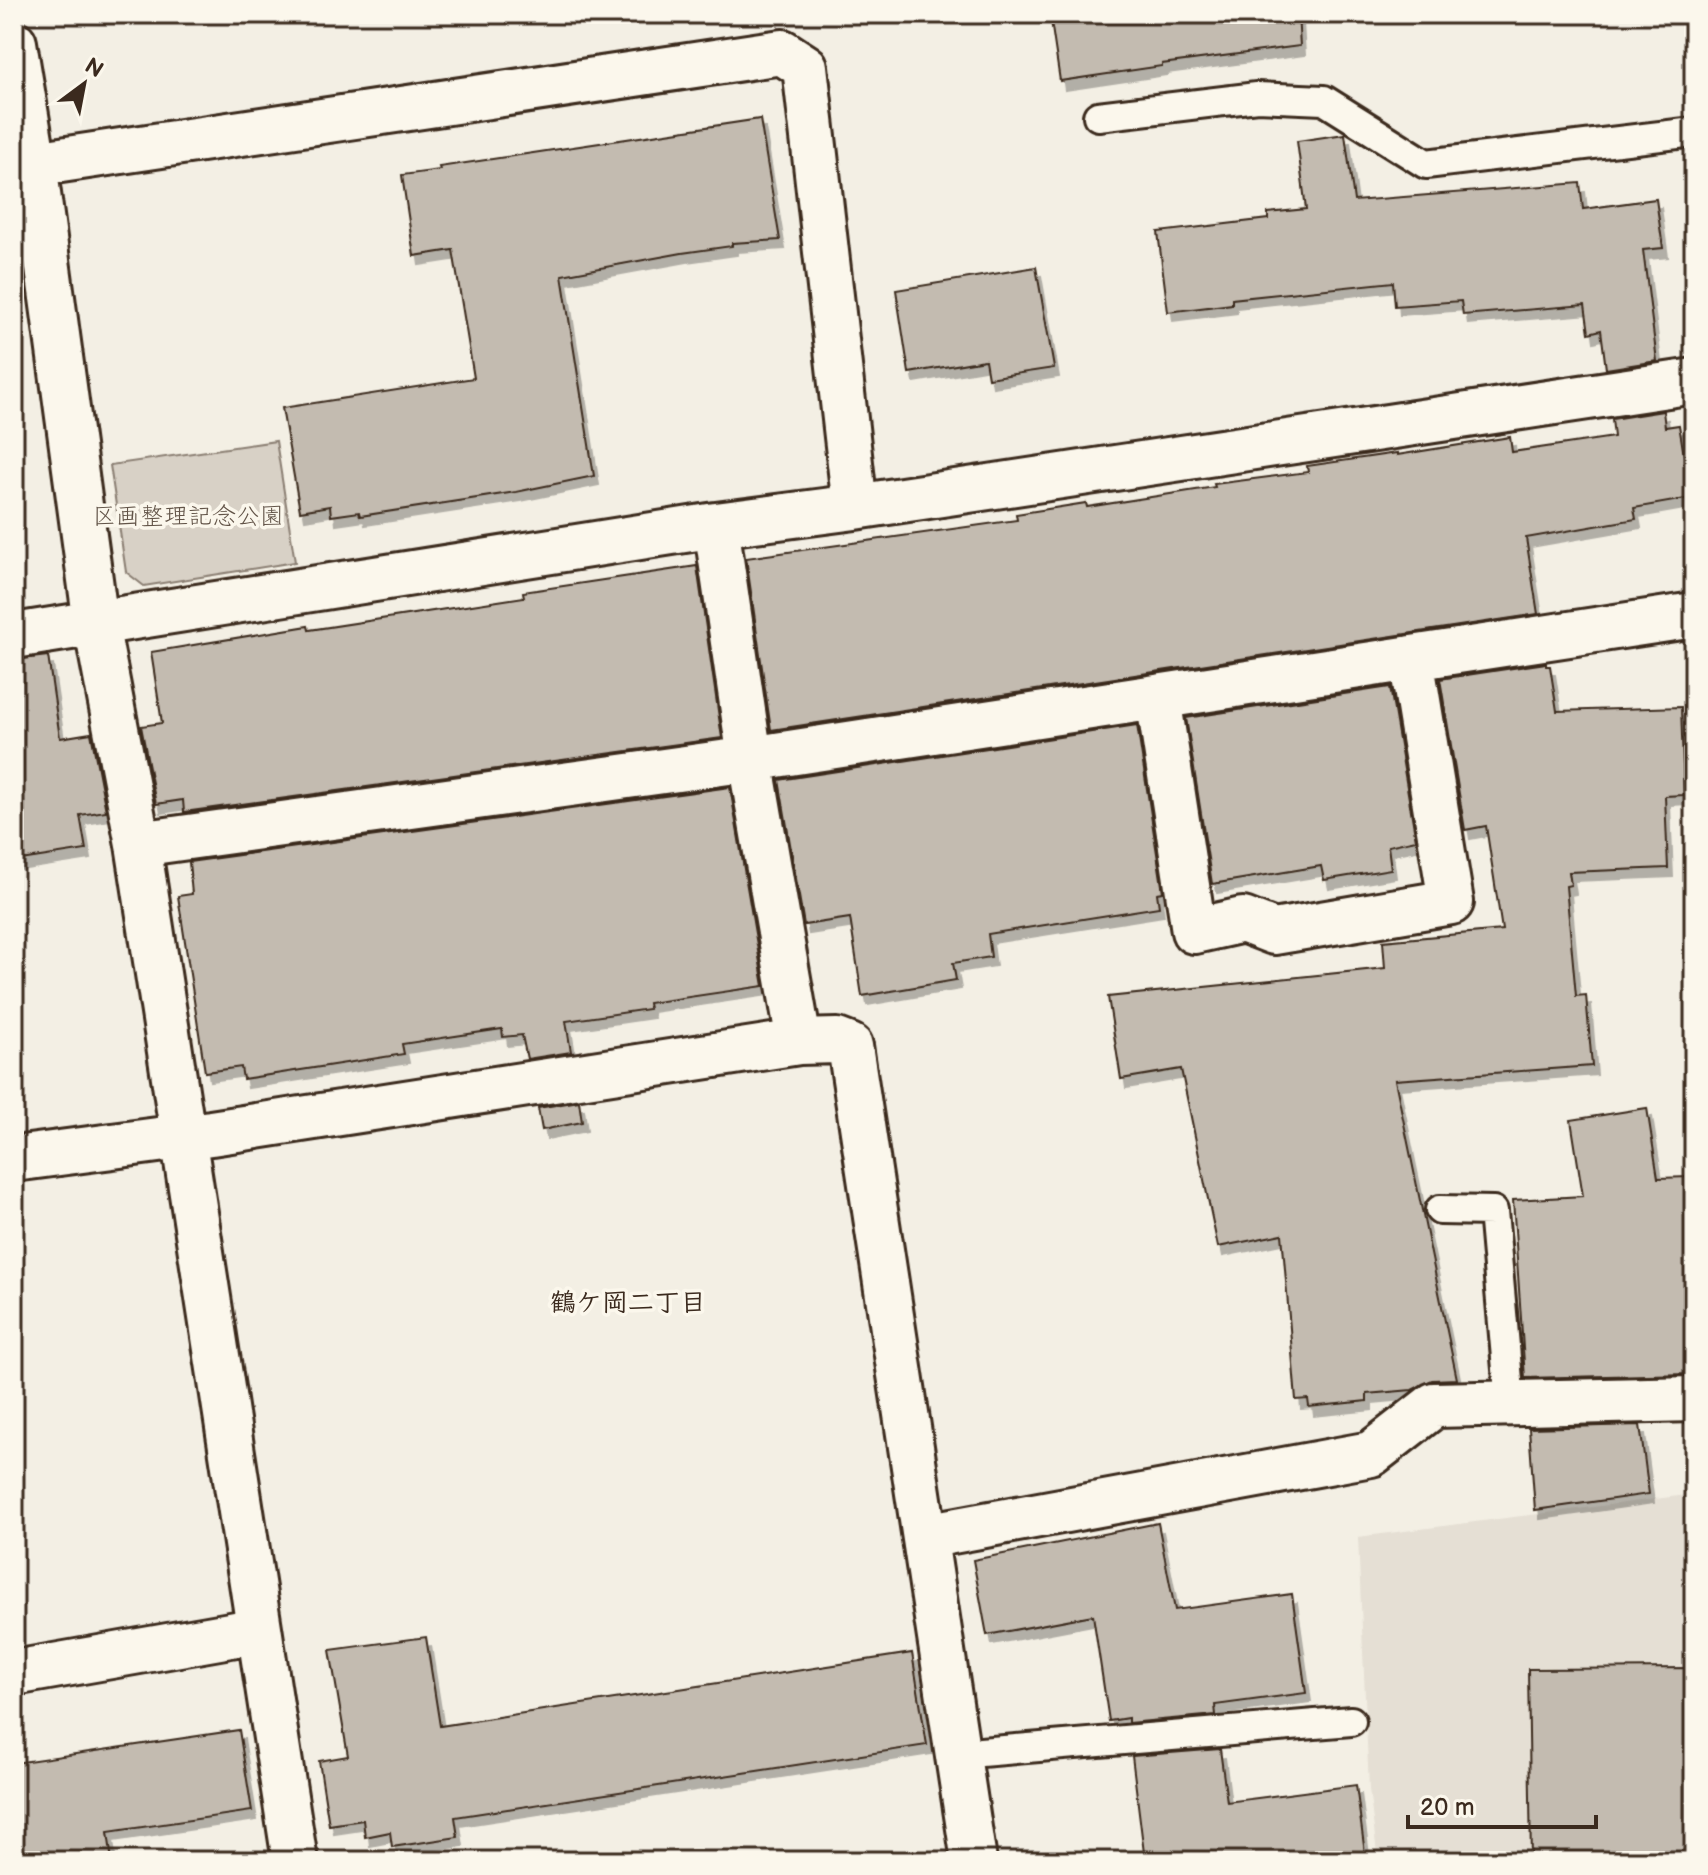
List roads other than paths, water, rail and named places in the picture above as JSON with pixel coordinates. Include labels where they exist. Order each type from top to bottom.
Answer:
[{"type":"street","points":[[14,43],[24,166],[96,624],[138,844],[295,1861]]},
{"type":"street","points":[[24,166],[782,52],[805,67],[855,507]]},
{"type":"street","points":[[14,636],[716,525],[855,507],[1694,381]]},
{"type":"street","points":[[716,525],[750,759],[799,1042]]},
{"type":"street","points":[[138,844],[750,759],[1694,615]]},
{"type":"street","points":[[1158,697],[1194,931],[1243,920],[1274,932],[1451,902],[1411,658]]},
{"type":"street","points":[[14,1159],[182,1137],[799,1042],[837,1041],[850,1046],[974,1861]]},
{"type":"street","points":[[925,1536],[1371,1454],[1434,1405],[1694,1399]]},
{"type":"street","points":[[14,1673],[259,1630]]},
{"type":"lane","points":[[1098,116],[1257,97],[1324,100],[1426,164],[1694,132]]},
{"type":"lane","points":[[1440,1210],[1493,1211],[1510,1403]]},
{"type":"lane","points":[[957,1754],[1351,1721]]},
{"type":"district","name":"鶴ケ岡二丁目","points":[[628,1303]]},
{"type":"park label","name":"区画整理記念公園","points":[[188,516]]}]
